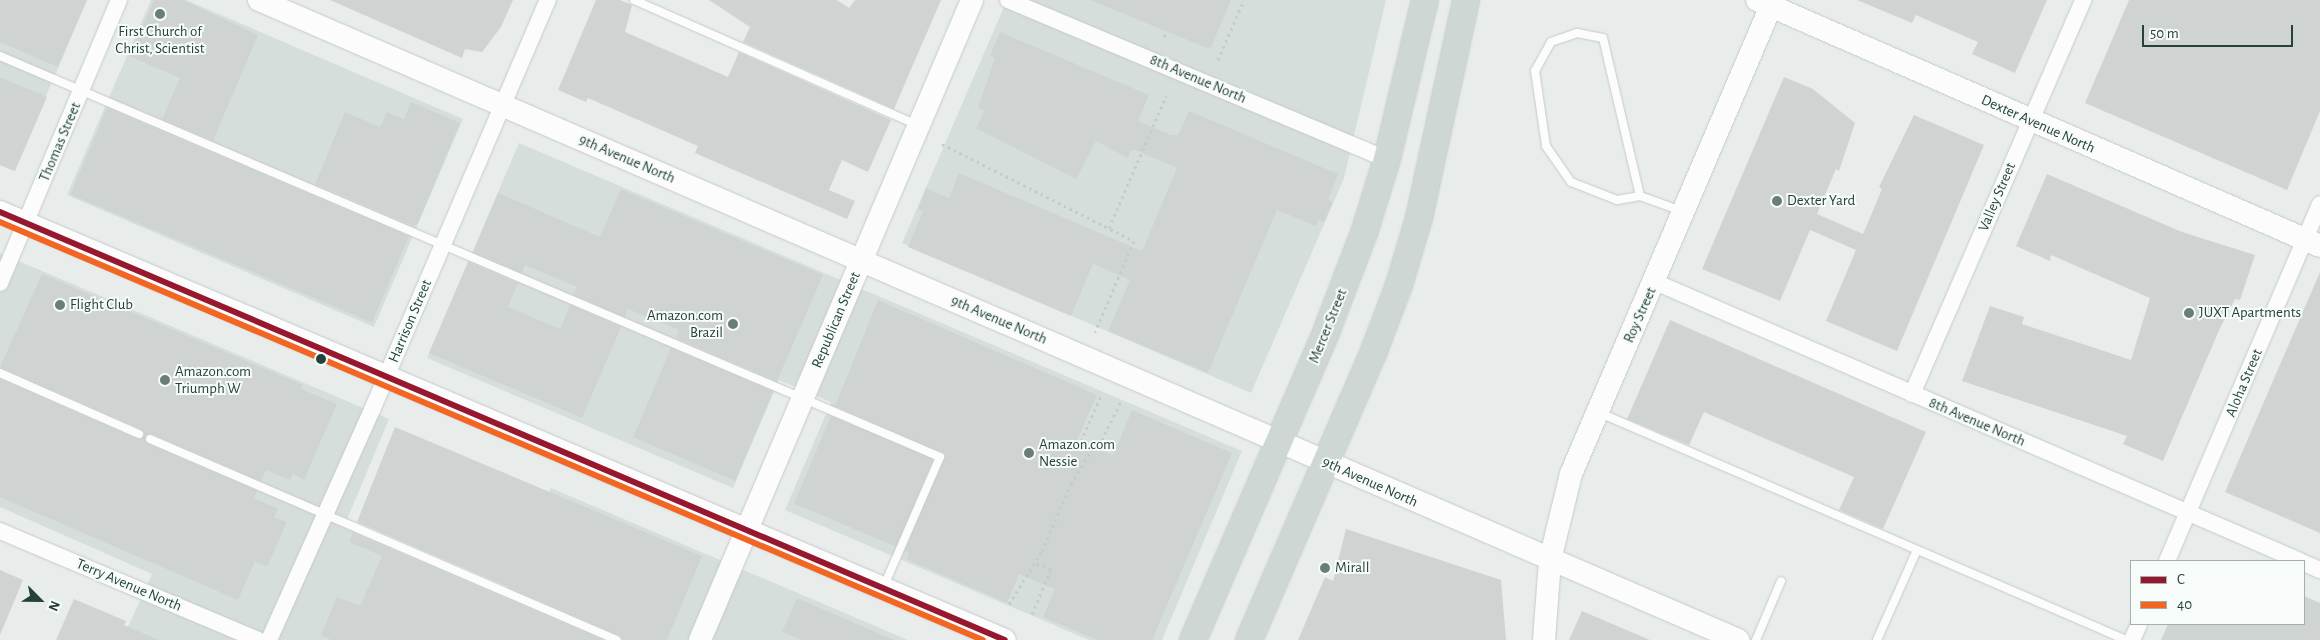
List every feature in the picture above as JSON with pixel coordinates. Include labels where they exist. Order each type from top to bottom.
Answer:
[{"type":"main road","name":"9th Avenue North","points":[[259,0],[1738,640]]},
{"type":"main road","name":"Republican Street","points":[[700,640],[972,0]]},
{"type":"main road","name":"Mercer Street","points":[[1193,640],[1344,288],[1387,159],[1425,0]]},
{"type":"main road","points":[[1249,640],[1387,318],[1409,252],[1466,0]]},
{"type":"main road","name":"Dexter Avenue North","points":[[1767,2],[2030,121],[2312,243]]},
{"type":"main road","name":"Roy Street","points":[[1544,640],[1550,560],[1571,474],[1684,212],[1767,2]]},
{"type":"main road","points":[[0,212],[1005,640]]},
{"type":"street","name":"Thomas Street","points":[[0,283],[119,0]]},
{"type":"street","name":"Harrison Street","points":[[269,640],[386,378],[548,0]]},
{"type":"street","name":"8th Avenue North","points":[[1008,0],[1387,159]]},
{"type":"street","name":"Valley Street","points":[[1912,394],[2083,0]]},
{"type":"street","name":"Aloha Street","points":[[2167,560],[2312,243],[2320,204]]},
{"type":"street","name":"8th Avenue North","points":[[1654,282],[2297,560]]},
{"type":"street","name":"Terry Avenue North","points":[[0,531],[258,640]]},
{"type":"street","name":"8th Avenue North","points":[[2305,563],[2320,570]]},
{"type":"street","points":[[2132,640],[2140,625]]},
{"type":"lane","points":[[634,0],[919,126]]},
{"type":"lane","points":[[1640,196],[1603,38],[1577,33],[1552,42],[1535,71],[1546,146],[1571,182],[1617,200],[1640,196],[1684,212]]},
{"type":"lane","points":[[0,56],[804,397],[940,457],[883,588]]},
{"type":"lane","points":[[0,373],[139,434]]},
{"type":"lane","points":[[1597,411],[2126,640]]},
{"type":"lane","points":[[150,439],[325,516],[617,640]]},
{"type":"lane","points":[[1877,640],[1917,550]]},
{"type":"lane","points":[[1756,640],[1781,581]]},
{"type":"path","points":[[1218,60],[1244,0]]},
{"type":"path","points":[[1164,37],[1166,32]]},
{"type":"path","points":[[1109,228],[1166,96]]},
{"type":"path","points":[[942,144],[1134,241],[1095,332]]},
{"type":"path","points":[[1094,446],[1081,440],[1102,393]]},
{"type":"path","points":[[1009,604],[1035,562],[1071,484],[1094,446],[1102,440],[1121,401]]},
{"type":"path","points":[[1032,614],[1052,569],[1035,562]]},
{"type":"shaded area","points":[[0,0],[87,0],[14,171],[0,165]]},
{"type":"shaded area","points":[[151,0],[186,0],[463,119],[374,327],[67,195]]},
{"type":"shaded area","points":[[1007,0],[1386,0],[1344,178],[1251,393],[902,243]]},
{"type":"shaded area","points":[[519,143],[1242,451],[1162,640],[1089,640],[785,510],[831,402],[779,380],[733,488],[427,358]]},
{"type":"shaded area","points":[[0,253],[389,419],[346,522],[508,589],[551,488],[908,640],[122,640],[152,574],[0,507]]},
{"type":"building","points":[[0,0],[87,0],[58,67],[0,42]]},
{"type":"building","points":[[154,0],[183,0],[258,35],[213,141],[162,119],[180,78],[129,56]]},
{"type":"building","points":[[330,0],[513,0],[501,27],[482,52],[465,49],[462,58]]},
{"type":"building","points":[[596,0],[620,0],[632,5],[625,32],[728,77],[739,52],[891,120],[868,172],[842,160],[829,190],[855,201],[847,219],[695,153],[698,146],[588,98],[586,102],[558,90]]},
{"type":"building","points":[[709,0],[837,0],[849,8],[855,0],[941,0],[894,109],[743,42],[750,27]]},
{"type":"building","points":[[1090,0],[1231,0],[1211,47],[1207,48]]},
{"type":"building","points":[[1857,0],[2047,0],[2015,73],[1972,54],[1978,42],[1916,15],[1912,23]]},
{"type":"building","points":[[2129,0],[2320,0],[2320,111],[2287,190],[2085,103]]},
{"type":"building","points":[[1000,32],[1149,95],[1138,121],[1171,135],[1178,135],[1189,111],[1338,174],[1328,199],[1333,202],[1324,222],[1318,220],[1316,226],[1277,210],[1208,373],[1108,331],[1130,280],[1093,264],[1071,316],[908,247],[923,211],[918,209],[926,188],[949,198],[959,173],[1142,251],[1177,168],[1135,150],[1130,151],[1128,158],[1096,141],[1076,179],[976,128],[985,111],[978,108],[995,58],[990,56]]},
{"type":"building","points":[[0,77],[47,97],[15,171],[0,165]]},
{"type":"building","name":"Dexter Yard","points":[[1784,77],[1813,89],[1855,123],[1839,171],[1836,169],[1817,214],[1863,234],[1882,189],[1879,187],[1914,115],[1984,145],[1897,351],[1826,321],[1856,250],[1810,230],[1780,301],[1702,269]]},
{"type":"building","points":[[411,102],[460,123],[418,223],[414,226],[315,184],[345,112],[380,127],[387,112],[404,119]]},
{"type":"building","points":[[107,108],[409,236],[372,323],[70,195]]},
{"type":"building","name":"JUXT Apartments","points":[[2047,174],[2182,232],[2255,255],[2240,300],[2235,299],[2220,328],[2163,461],[2123,444],[2127,436],[1962,381],[1990,306],[2024,317],[2022,324],[2131,360],[2150,298],[2051,255],[2050,261],[2016,246]]},
{"type":"building","name":"Amazon.com Brazil","points":[[621,189],[823,275],[777,381],[676,338],[679,330],[628,309],[625,317],[574,295],[577,287],[525,265],[522,273],[473,252],[498,193],[600,237]]},
{"type":"building","points":[[468,262],[518,283],[508,307],[560,329],[570,305],[621,327],[582,418],[429,353]]},
{"type":"building","points":[[2320,272],[2320,533],[2225,492]]},
{"type":"building","points":[[42,274],[303,385],[301,389],[337,404],[304,480],[293,474],[290,480],[266,470],[261,481],[152,434],[145,436],[148,444],[257,491],[254,498],[278,509],[274,517],[287,522],[267,567],[255,561],[238,600],[0,497],[0,379],[137,439],[144,436],[141,429],[0,367]]},
{"type":"building","name":"Amazon.com Nessie","points":[[878,300],[1097,395],[1077,440],[1113,455],[1132,410],[1232,453],[1152,640],[1097,640],[1043,617],[1055,589],[1019,574],[1007,603],[906,559],[909,553],[905,551],[945,454],[835,406]]},
{"type":"building","points":[[1670,320],[1926,432],[1883,529],[1839,510],[1854,477],[1704,412],[1689,445],[1627,419]]},
{"type":"building","points":[[671,348],[773,391],[735,481],[633,437]]},
{"type":"building","points":[[831,416],[933,459],[896,547],[794,503]]},
{"type":"building","points":[[395,427],[702,556],[667,640],[623,640],[619,635],[357,522]]},
{"type":"building","points":[[1346,529],[1501,580],[1506,640],[1298,640],[1325,577],[1333,581]]},
{"type":"building","points":[[353,533],[603,640],[331,640],[321,635],[337,597],[360,606],[382,556],[349,542]]},
{"type":"building","points":[[0,570],[23,580],[0,635]]},
{"type":"building","points":[[2305,596],[2320,603],[2320,640],[2161,640],[2168,625],[2305,625]]},
{"type":"building","points":[[797,598],[894,640],[801,640],[782,632]]},
{"type":"building","points":[[74,599],[126,621],[124,625],[159,640],[56,640]]},
{"type":"building","points":[[1582,611],[1650,640],[1569,640]]},
{"type":"transit line","name":"C","points":[[0,212],[1005,640]]},
{"type":"transit line","name":"40","points":[[0,222],[983,640]]},
{"type":"place","name":"First Church of Christ, Scientist","points":[[160,14]]},
{"type":"place","name":"Dexter Yard","points":[[1777,201]]},
{"type":"place","name":"Flight Club","points":[[60,305]]},
{"type":"place","name":"JUXT Apartments","points":[[2189,313]]},
{"type":"place","name":"Amazon.com Brazil","points":[[733,324]]},
{"type":"place","name":"Amazon.com Triumph W","points":[[165,380]]},
{"type":"place","name":"Amazon.com Nessie","points":[[1029,453]]},
{"type":"place","name":"Mirall","points":[[1325,568]]}]
